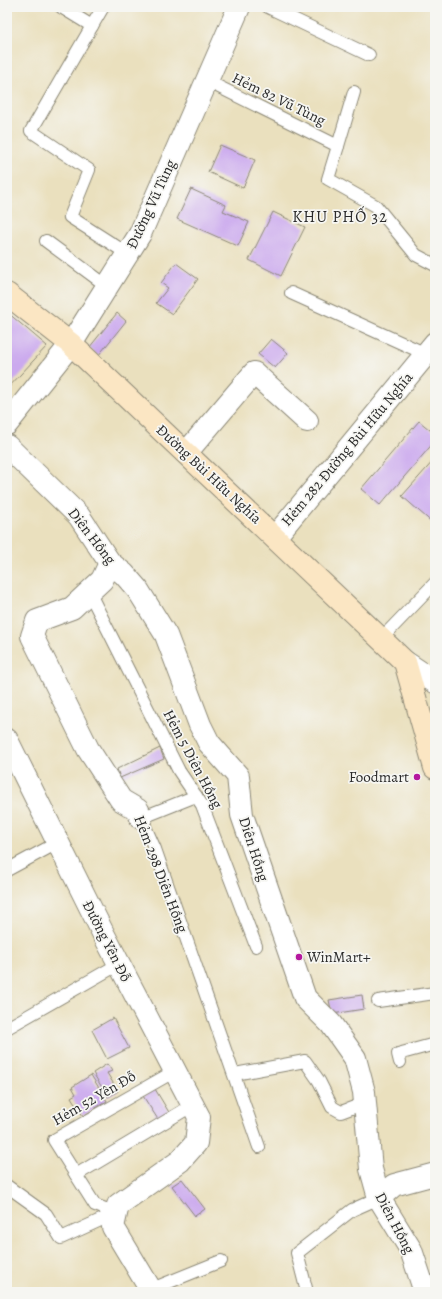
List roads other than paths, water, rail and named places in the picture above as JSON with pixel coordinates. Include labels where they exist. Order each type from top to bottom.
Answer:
[{"type":"street","name":"Đường Vũ Tùng","points":[[7,424],[71,344],[140,234],[239,7]]},
{"type":"street","name":"Đường Bùi Hữu Nghĩa","points":[[7,294],[71,344],[405,662],[435,682]]},
{"type":"street","name":"Hẻm 282 Đường Bùi Hữu Nghĩa","points":[[275,537],[430,349]]},
{"type":"street","points":[[186,453],[254,373],[307,421]]},
{"type":"street","name":"Diên Hồng","points":[[7,446],[79,516],[110,563],[124,574],[151,609],[166,635],[200,725],[209,743],[238,776],[242,815],[305,998],[331,1024],[355,1058],[364,1092],[371,1169],[379,1198],[411,1250],[425,1292]]},
{"type":"street","name":"Hẻm 298 Diên Hồng","points":[[110,563],[102,580],[72,608],[37,621],[32,636],[88,749],[121,800],[138,810],[141,818]]},
{"type":"street","points":[[405,662],[435,768]]},
{"type":"street","name":"Đường Yên Đỗ","points":[[7,740],[57,843],[200,1117],[196,1143],[180,1161],[118,1205],[116,1213]]},
{"type":"street","points":[[379,1198],[394,1185],[435,1174]]},
{"type":"street","points":[[116,1213],[113,1227],[150,1291]]},
{"type":"lane","points":[[61,7],[92,26]]},
{"type":"lane","points":[[103,7],[31,131],[89,170],[70,217],[128,254]]},
{"type":"lane","points":[[268,7],[369,55]]},
{"type":"lane","name":"Hẻm 82 Vũ Tùng","points":[[206,81],[338,146]]},
{"type":"lane","name":"Hẻm 82 Vũ Tùng","points":[[354,92],[328,179],[376,206],[416,255],[435,265]]},
{"type":"lane","points":[[46,241],[108,286]]},
{"type":"lane","points":[[291,293],[430,349]]},
{"type":"lane","points":[[381,639],[435,583]]},
{"type":"lane","name":"Hẻm 5 Diên Hồng","points":[[89,592],[179,771],[202,805],[256,946]]},
{"type":"lane","points":[[141,818],[196,796]]},
{"type":"lane","name":"Hẻm 298 Diên Hồng","points":[[141,818],[155,849],[235,1074],[259,1147]]},
{"type":"lane","points":[[7,870],[57,843]]},
{"type":"lane","points":[[7,1028],[119,964]]},
{"type":"lane","points":[[378,1001],[435,993]]},
{"type":"lane","points":[[400,1062],[398,1054],[435,1044]]},
{"type":"lane","points":[[235,1074],[305,1061],[319,1081],[332,1107],[341,1112],[365,1103]]},
{"type":"lane","name":"Hẻm 52 Yên Đỗ","points":[[116,1213],[95,1205],[54,1140],[175,1071]]},
{"type":"lane","points":[[76,1175],[193,1105]]},
{"type":"lane","points":[[7,1186],[46,1214],[61,1238],[116,1213]]},
{"type":"lane","points":[[307,1292],[297,1253],[352,1210],[379,1198]]},
{"type":"lane","points":[[150,1291],[221,1261]]},
{"type":"place","name":"Foodmart","points":[[417,777]]},
{"type":"place","name":"WinMart+","points":[[299,957]]},
{"type":"district","name":"KHU PHỐ 32","points":[[340,216]]}]
